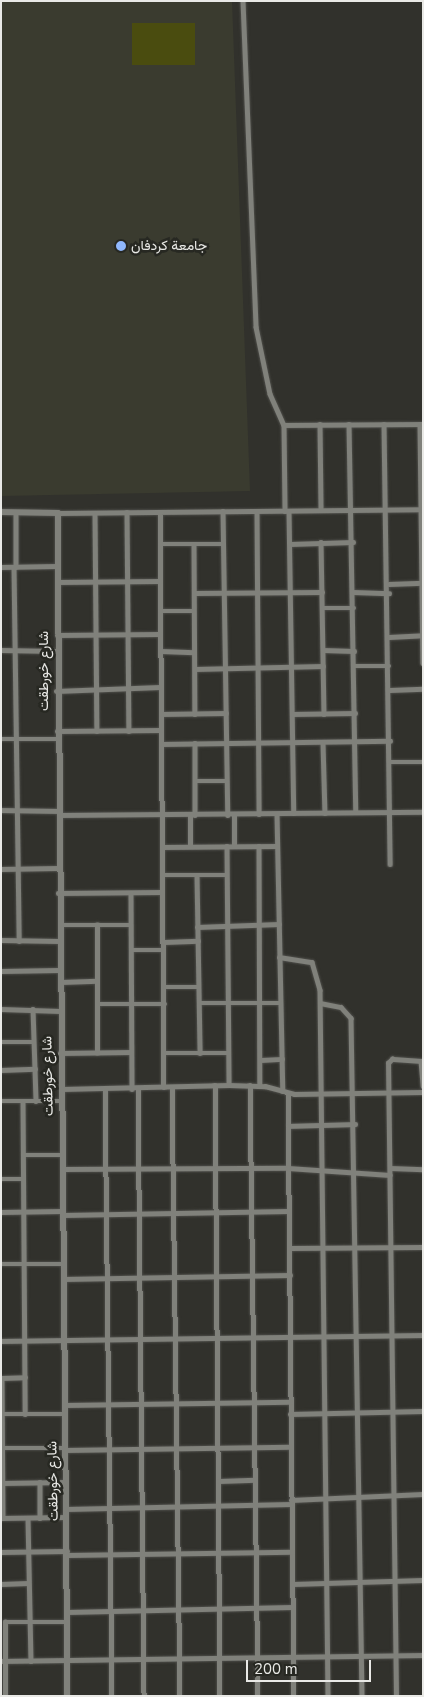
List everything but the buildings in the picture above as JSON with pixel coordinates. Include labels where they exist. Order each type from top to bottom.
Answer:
[{"type":"street","points":[[243,1],[258,344],[270,394],[284,425],[290,544],[294,813]]},
{"type":"street","points":[[320,424],[322,510]]},
{"type":"street","points":[[350,424],[356,812]]},
{"type":"street","points":[[384,424],[388,510],[390,864]]},
{"type":"street","points":[[284,425],[421,424],[423,663]]},
{"type":"street","points":[[1,512],[95,513],[421,509]]},
{"type":"street","points":[[223,511],[228,815]]},
{"type":"street","points":[[257,511],[260,814]]},
{"type":"street","points":[[127,512],[129,731]]},
{"type":"street","points":[[160,512],[161,814],[165,987],[164,1087]]},
{"type":"street","points":[[16,513],[14,651],[19,941]]},
{"type":"street","name":"شارع خورطقت","points":[[58,513],[56,691],[68,1696]]},
{"type":"street","points":[[95,513],[94,582],[97,732]]},
{"type":"street","points":[[321,542],[324,714]]},
{"type":"street","points":[[290,544],[353,542]]},
{"type":"street","points":[[160,544],[224,544]]},
{"type":"street","points":[[194,544],[195,714]]},
{"type":"street","points":[[1,567],[57,566]]},
{"type":"street","points":[[57,582],[160,581]]},
{"type":"street","points":[[388,584],[422,583]]},
{"type":"street","points":[[194,593],[322,592]]},
{"type":"street","points":[[353,592],[389,593]]},
{"type":"street","points":[[323,608],[354,608]]},
{"type":"street","points":[[160,611],[194,611]]},
{"type":"street","points":[[57,635],[160,634]]},
{"type":"street","points":[[389,637],[422,636]]},
{"type":"street","points":[[1,650],[56,651]]},
{"type":"street","points":[[323,650],[354,651]]},
{"type":"street","points":[[161,651],[194,652]]},
{"type":"street","points":[[194,669],[323,666]]},
{"type":"street","points":[[354,666],[389,666]]},
{"type":"street","points":[[56,691],[160,687]]},
{"type":"street","points":[[390,690],[423,689]]},
{"type":"street","points":[[161,714],[226,713]]},
{"type":"street","points":[[292,714],[355,713]]},
{"type":"street","points":[[57,732],[161,730]]},
{"type":"street","points":[[1,739],[57,739]]},
{"type":"street","points":[[161,744],[260,741],[355,743],[390,741]]},
{"type":"street","points":[[190,846],[195,781],[195,743]]},
{"type":"street","points":[[323,743],[324,813]]},
{"type":"street","points":[[390,762],[423,762]]},
{"type":"street","points":[[195,781],[227,781]]},
{"type":"street","points":[[1,810],[58,813],[193,815],[423,812]]},
{"type":"street","points":[[277,814],[280,1003],[282,1059],[288,1126],[294,1696]]},
{"type":"street","points":[[234,815],[234,846]]},
{"type":"street","points":[[227,846],[229,1085]]},
{"type":"street","points":[[258,846],[261,1003],[260,1086]]},
{"type":"street","points":[[162,847],[277,846]]},
{"type":"street","points":[[1,869],[58,868]]},
{"type":"street","points":[[197,875],[200,1053]]},
{"type":"street","points":[[162,876],[227,875]]},
{"type":"street","points":[[58,893],[162,892]]},
{"type":"street","points":[[131,893],[131,1052],[135,1088],[139,1168],[144,1696]]},
{"type":"street","points":[[59,925],[131,924]]},
{"type":"street","points":[[198,927],[279,924]]},
{"type":"street","points":[[96,1052],[98,1004],[97,925]]},
{"type":"street","points":[[1,940],[59,940]]},
{"type":"street","points":[[164,942],[198,941]]},
{"type":"street","points":[[132,950],[164,950]]},
{"type":"street","points":[[279,957],[312,962],[320,980],[328,1696]]},
{"type":"street","points":[[1,971],[59,970]]},
{"type":"street","points":[[60,982],[97,981]]},
{"type":"street","points":[[165,987],[198,986]]},
{"type":"street","points":[[199,1003],[280,1003]]},
{"type":"street","points":[[320,1003],[349,1012],[354,1092],[362,1696]]},
{"type":"street","points":[[98,1004],[165,1004]]},
{"type":"street","points":[[1,1009],[60,1011]]},
{"type":"street","points":[[33,1009],[36,1101]]},
{"type":"street","points":[[1,1042],[34,1042]]},
{"type":"street","points":[[60,1053],[131,1052]]},
{"type":"street","points":[[164,1053],[229,1053]]},
{"type":"street","points":[[261,1060],[282,1059]]},
{"type":"street","points":[[396,1696],[389,1060],[422,1061],[423,1086]]},
{"type":"street","points":[[1,1070],[35,1069]]},
{"type":"street","points":[[215,1085],[220,1696]]},
{"type":"street","points":[[61,1089],[229,1085],[260,1086],[286,1092],[423,1092]]},
{"type":"street","points":[[172,1086],[180,1696]]},
{"type":"street","points":[[250,1086],[258,1696]]},
{"type":"street","points":[[105,1089],[112,1696]]},
{"type":"street","points":[[23,1101],[25,1414]]},
{"type":"street","points":[[1,1102],[61,1101]]},
{"type":"street","points":[[288,1126],[355,1124]]},
{"type":"street","points":[[23,1155],[62,1155]]},
{"type":"street","points":[[62,1169],[288,1168],[390,1175]]},
{"type":"street","points":[[390,1168],[423,1169]]},
{"type":"street","points":[[1,1179],[24,1179]]},
{"type":"street","points":[[1,1212],[139,1214],[289,1211]]},
{"type":"street","points":[[290,1248],[423,1248]]},
{"type":"street","points":[[1,1264],[63,1264]]},
{"type":"street","points":[[63,1278],[290,1275]]},
{"type":"street","points":[[1,1341],[254,1340],[423,1335]]},
{"type":"street","points":[[25,1378],[2,1378],[2,1518],[66,1517]]},
{"type":"street","points":[[65,1405],[290,1402]]},
{"type":"street","points":[[290,1414],[423,1411]]},
{"type":"street","points":[[1,1414],[65,1414]]},
{"type":"street","points":[[1,1448],[177,1449],[290,1447]]},
{"type":"street","points":[[219,1481],[255,1480]]},
{"type":"street","points":[[40,1482],[40,1518]]},
{"type":"street","points":[[2,1483],[66,1482]]},
{"type":"street","points":[[66,1509],[256,1505],[326,1498],[423,1494]]},
{"type":"street","points":[[28,1518],[31,1661]]},
{"type":"street","points":[[1,1552],[178,1554],[292,1552]]},
{"type":"street","points":[[293,1584],[423,1580]]},
{"type":"street","points":[[1,1584],[28,1583]]},
{"type":"street","points":[[67,1612],[143,1612],[292,1607]]},
{"type":"street","points":[[5,1696],[3,1624],[67,1622]]},
{"type":"street","points":[[3,1661],[257,1659],[362,1654],[423,1655]]},
{"type":"shaded area","name":"جامعة كردفان","points":[[1,1],[232,1],[250,491],[1,496]]},
{"type":"shaded area","points":[[132,23],[195,23],[195,65],[132,65]]},
{"type":"place","name":"جامعة كردفان","points":[[121,246]]}]
